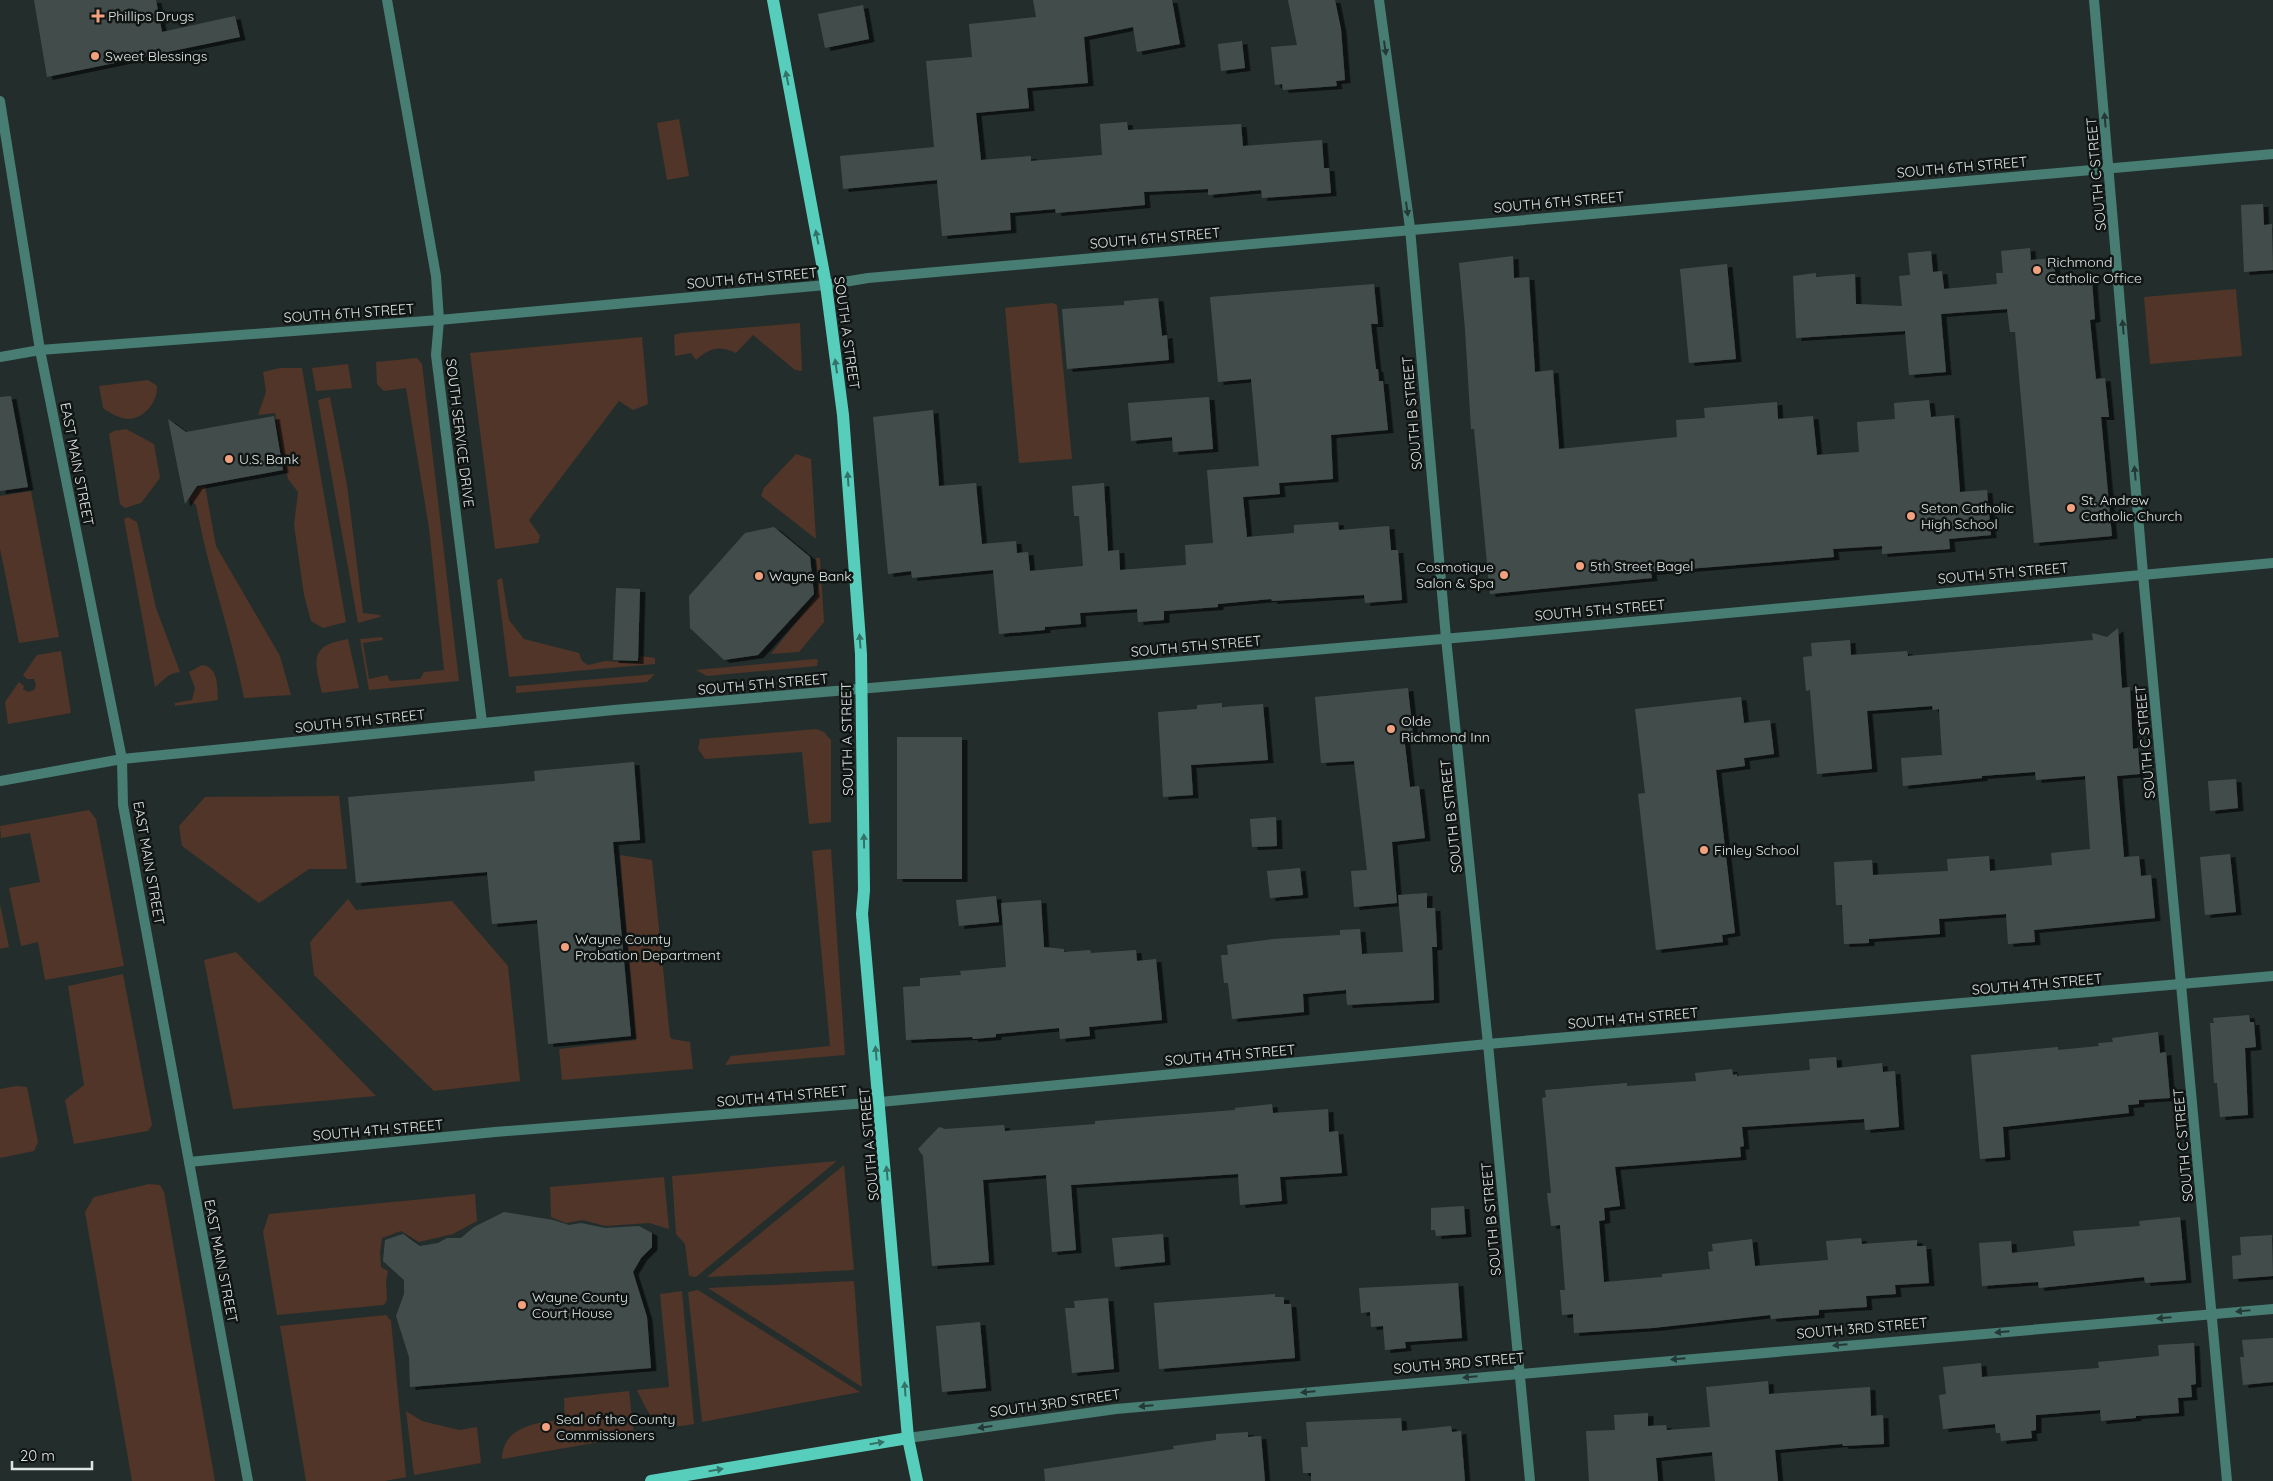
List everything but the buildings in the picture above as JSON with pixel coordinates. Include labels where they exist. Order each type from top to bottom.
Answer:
[{"type":"main road","name":"SOUTH A STREET","points":[[772,0],[826,285],[843,415],[862,690],[864,890],[862,914],[908,1438],[917,1481]]},
{"type":"main road","name":"SOUTH 3RD STREET","points":[[651,1481],[908,1438]]},
{"type":"street","name":"SOUTH SERVICE DRIVE","points":[[387,0],[436,276],[439,320],[436,355],[482,722]]},
{"type":"street","name":"SOUTH B STREET","points":[[1379,0],[1410,228],[1446,638],[1488,1044],[1518,1372],[1530,1481]]},
{"type":"street","name":"SOUTH C STREET","points":[[2094,0],[2110,168],[2143,574],[2227,1481]]},
{"type":"street","name":"EAST MAIN STREET","points":[[0,101],[40,350],[122,759],[123,805],[248,1481]]},
{"type":"street","name":"SOUTH 6TH STREET","points":[[0,357],[40,350],[439,320],[826,285],[868,278],[1410,228],[2273,154]]},
{"type":"street","name":"SOUTH 5TH STREET","points":[[0,781],[122,759],[482,722],[862,690],[2273,563]]},
{"type":"street","name":"SOUTH 4TH STREET","points":[[189,1162],[505,1132],[880,1102],[1488,1044],[2273,976]]},
{"type":"street","name":"SOUTH 3RD STREET","points":[[908,1438],[1116,1409],[1518,1372],[2273,1308]]},
{"type":"shaded area","points":[[679,119],[689,176],[667,180],[657,123]]},
{"type":"shaded area","points":[[2236,289],[2242,356],[2150,364],[2144,297]]},
{"type":"shaded area","points":[[1052,303],[1057,305],[1072,459],[1019,463],[1005,308]]},
{"type":"shaded area","points":[[800,323],[802,371],[795,370],[753,335],[736,353],[724,349],[714,349],[696,360],[691,353],[675,356],[674,335],[681,333]]},
{"type":"shaded area","points":[[642,337],[648,404],[633,410],[619,401],[529,520],[540,536],[538,543],[495,549],[470,353]]},
{"type":"shaded area","points":[[417,358],[422,364],[459,681],[369,690],[360,639],[382,637],[383,640],[363,643],[369,679],[387,675],[390,681],[420,679],[424,672],[444,670],[429,528],[406,388],[384,391],[377,384],[376,362]]},
{"type":"shaded area","points":[[348,364],[352,388],[316,391],[312,368]]},
{"type":"shaded area","points":[[280,368],[302,368],[346,622],[323,628],[311,621],[304,595],[294,525],[298,492],[288,479],[275,413],[258,415],[266,392],[263,372]]},
{"type":"shaded area","points":[[148,380],[157,386],[157,392],[153,403],[140,416],[126,419],[103,408],[99,386]]},
{"type":"shaded area","points":[[330,397],[347,485],[363,613],[380,615],[380,617],[358,623],[318,400]]},
{"type":"shaded area","points":[[126,429],[154,444],[160,478],[141,503],[125,508],[120,504],[109,434]]},
{"type":"shaded area","points":[[796,454],[811,459],[816,539],[761,496],[764,488]]},
{"type":"shaded area","points":[[205,486],[216,546],[280,656],[291,695],[244,698],[196,505],[189,499],[197,488]]},
{"type":"shaded area","points":[[31,491],[59,637],[19,643],[0,548],[0,496]]},
{"type":"shaded area","points":[[128,517],[137,522],[156,608],[180,672],[169,675],[155,687],[124,519]]},
{"type":"shaded area","points":[[816,558],[820,558],[824,622],[799,652],[771,654],[815,598],[819,585]]},
{"type":"shaded area","points":[[502,578],[509,620],[524,639],[579,653],[582,661],[588,665],[605,661],[638,663],[641,656],[655,658],[655,664],[509,677],[497,580]]},
{"type":"shaded area","points":[[348,639],[359,688],[322,693],[317,672],[317,656],[320,650],[326,646]]},
{"type":"shaded area","points":[[61,651],[71,713],[8,724],[5,702],[19,682],[24,686],[23,689],[28,692],[34,690],[36,685],[34,679],[27,679],[23,675],[37,655]]},
{"type":"shaded area","points":[[818,660],[817,666],[707,676],[696,670]]},
{"type":"shaded area","points":[[202,665],[212,669],[216,678],[218,700],[175,706],[175,703],[192,700],[195,688],[189,672]]},
{"type":"shaded area","points":[[655,674],[647,682],[516,693],[516,686]]},
{"type":"shaded area","points":[[816,729],[824,732],[831,740],[831,822],[809,824],[802,752],[705,759],[698,749],[700,739]]},
{"type":"shaded area","points":[[339,796],[347,869],[309,869],[259,903],[182,846],[179,826],[205,797]]},
{"type":"shaded area","points":[[89,810],[96,819],[124,966],[45,980],[38,942],[21,946],[9,888],[40,882],[30,833],[1,838],[0,826]]},
{"type":"shaded area","points":[[831,849],[845,1055],[725,1065],[731,1056],[830,1046],[812,851]]},
{"type":"shaded area","points":[[620,855],[652,860],[670,1037],[690,1042],[693,1069],[562,1080],[559,1049],[636,1040]]},
{"type":"shaded area","points":[[348,899],[356,910],[452,901],[508,966],[520,1081],[434,1091],[314,975],[310,942]]},
{"type":"shaded area","points":[[0,904],[9,947],[0,949]]},
{"type":"shaded area","points":[[236,952],[376,1096],[233,1109],[204,960]]},
{"type":"shaded area","points":[[123,974],[152,1125],[148,1131],[74,1144],[65,1100],[84,1085],[68,986]]},
{"type":"shaded area","points":[[16,1086],[27,1087],[38,1142],[34,1151],[0,1158],[0,1089]]},
{"type":"shaded area","points":[[837,1161],[696,1277],[689,1276],[685,1244],[676,1234],[672,1176]]},
{"type":"shaded area","points":[[844,1165],[854,1270],[707,1277]]},
{"type":"shaded area","points":[[664,1177],[669,1229],[649,1223],[605,1226],[583,1220],[566,1223],[551,1217],[550,1187]]},
{"type":"shaded area","points":[[149,1184],[160,1185],[164,1192],[215,1481],[132,1481],[85,1212],[94,1197]]},
{"type":"shaded area","points":[[475,1194],[477,1221],[453,1234],[419,1242],[401,1231],[382,1238],[380,1252],[381,1267],[388,1271],[386,1281],[387,1300],[384,1305],[277,1315],[263,1232],[269,1214]]},
{"type":"shaded area","points":[[854,1281],[862,1387],[708,1288]]},
{"type":"shaded area","points":[[698,1290],[860,1392],[702,1422],[688,1292]]},
{"type":"shaded area","points":[[682,1291],[694,1424],[671,1426],[663,1425],[652,1417],[637,1390],[669,1387],[660,1294]]},
{"type":"shaded area","points":[[386,1315],[391,1321],[406,1477],[385,1481],[306,1481],[280,1326]]},
{"type":"shaded area","points":[[629,1391],[634,1436],[502,1459],[508,1439],[515,1432],[533,1424],[565,1419],[564,1398]]},
{"type":"shaded area","points":[[406,1411],[422,1421],[459,1430],[477,1427],[481,1463],[414,1475]]},
{"type":"place","name":"Phillips Drugs","points":[[98,16]]},
{"type":"place","name":"Sweet Blessings","points":[[95,56]]},
{"type":"place","name":"Richmond Catholic Office","points":[[2037,270]]},
{"type":"place","name":"U.S. Bank","points":[[229,459]]},
{"type":"place","name":"St. Andrew Catholic Church","points":[[2071,508]]},
{"type":"place","name":"Seton Catholic High School","points":[[1911,516]]},
{"type":"place","name":"5th Street Bagel","points":[[1580,566]]},
{"type":"place","name":"Cosmotique Salon & Spa","points":[[1504,575]]},
{"type":"place","name":"Wayne Bank","points":[[759,576]]},
{"type":"place","name":"Olde Richmond Inn","points":[[1391,729]]},
{"type":"place","name":"Finley School","points":[[1704,850]]},
{"type":"place","name":"Wayne County Probation Department","points":[[565,947]]},
{"type":"place","name":"Wayne County Court House","points":[[522,1305]]},
{"type":"place","name":"Seal of the County Commissioners","points":[[546,1427]]}]
